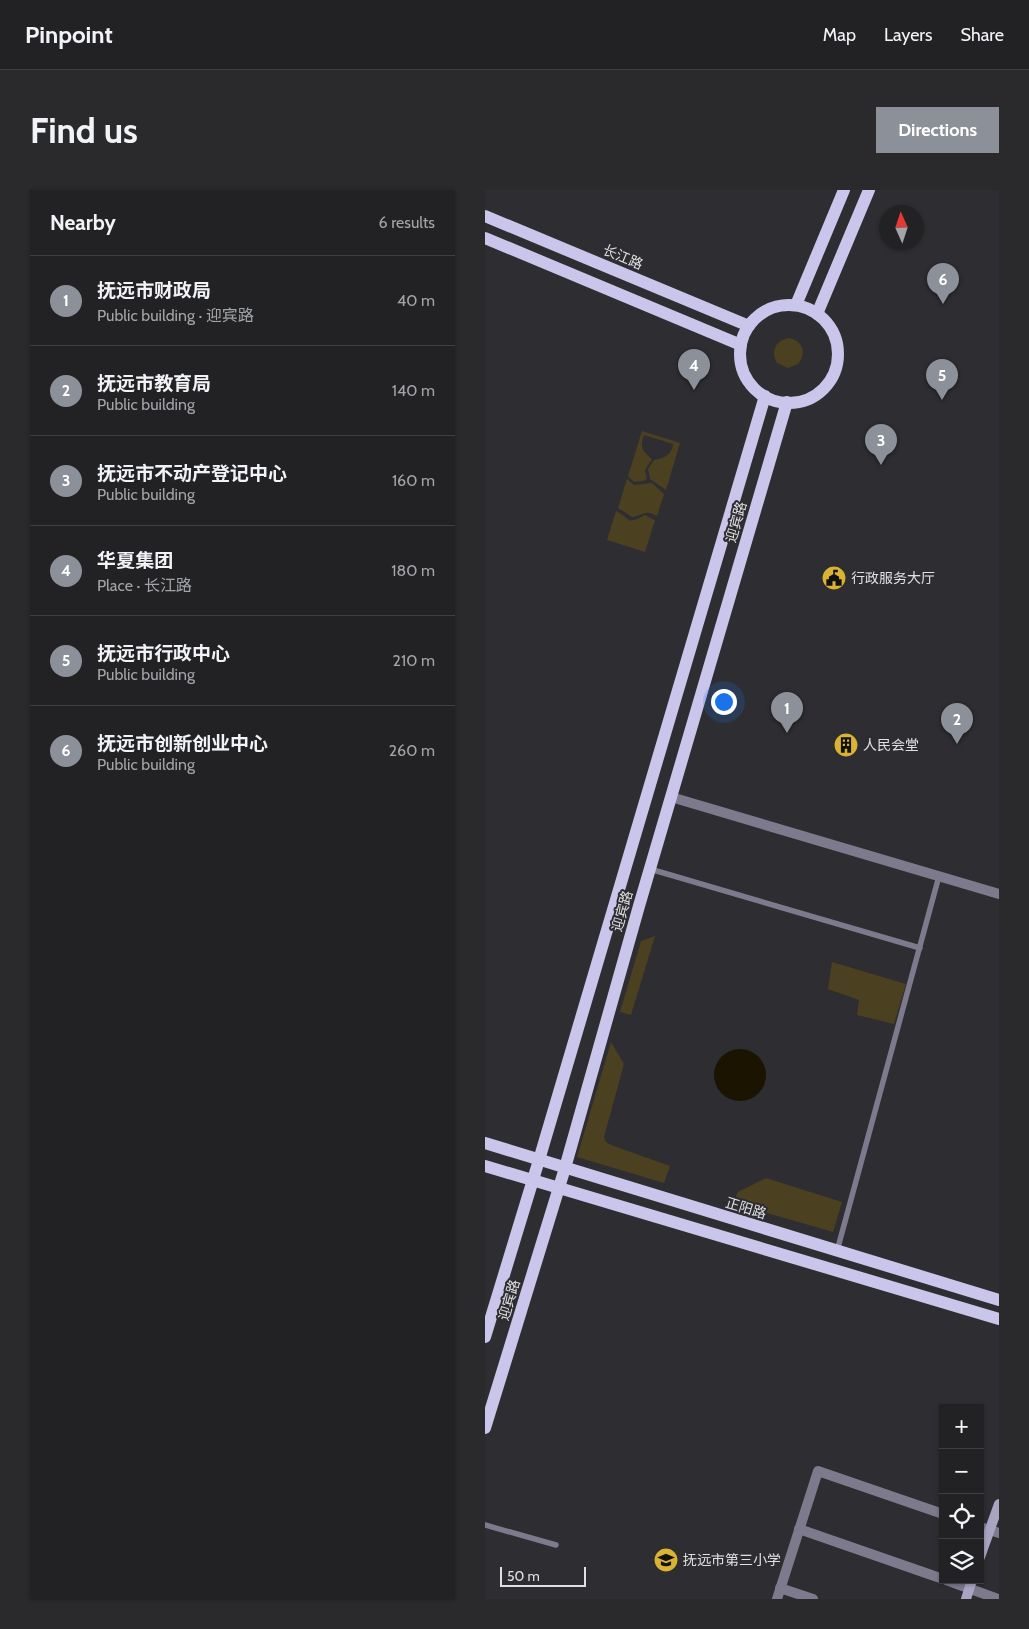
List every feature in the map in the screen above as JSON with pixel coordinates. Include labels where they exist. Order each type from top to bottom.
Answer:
[{"type":"main road","points":[[797,305],[844,190]]},
{"type":"main road","points":[[817,314],[869,190]]},
{"type":"main road","name":"长江路","points":[[485,216],[749,326]]},
{"type":"main road","points":[[485,238],[741,345]]},
{"type":"main road","points":[[797,305],[817,314],[829,325],[836,339],[838,355],[835,371],[825,386],[811,398],[787,402],[765,396],[755,389],[747,380],[740,357],[741,345],[749,326],[756,318],[775,307],[797,305]]},
{"type":"main road","name":"迎宾路","points":[[485,1337],[533,1181],[765,396]]},
{"type":"main road","name":"迎宾路","points":[[485,1428],[565,1168],[650,869],[787,402]]},
{"type":"main road","name":"正阳路","points":[[485,1143],[999,1300]]},
{"type":"main road","points":[[485,1166],[999,1318]]},
{"type":"street","points":[[671,797],[999,894]]},
{"type":"street","points":[[777,1599],[818,1471],[939,1513]]},
{"type":"street","points":[[984,1546],[999,1504]]},
{"type":"street","points":[[799,1529],[939,1578]]},
{"type":"street","points":[[966,1599],[971,1584],[999,1599]]},
{"type":"street","points":[[780,1588],[813,1599]]},
{"type":"lane","points":[[650,869],[920,948]]},
{"type":"lane","points":[[837,1251],[939,876]]},
{"type":"lane","points":[[485,1525],[556,1545]]},
{"type":"shaded area","points":[[789,338],[798,342],[803,352],[798,364],[788,368],[777,363],[774,350],[781,341]]},
{"type":"shaded area","points":[[642,431],[680,443],[666,490],[650,479],[648,469],[654,460],[664,457],[671,451],[673,444],[644,435],[643,448],[652,459],[645,470],[647,479],[634,482],[628,476]]},
{"type":"shaded area","points":[[627,479],[634,485],[652,483],[664,494],[657,516],[647,513],[632,517],[618,508]]},
{"type":"shaded area","points":[[616,511],[629,520],[645,515],[655,520],[645,552],[607,540]]},
{"type":"shaded area","points":[[655,936],[631,1015],[620,1012],[641,941]]},
{"type":"shaded area","points":[[832,962],[906,984],[894,1024],[857,1015],[859,1000],[828,989]]},
{"type":"shaded area","points":[[611,1042],[624,1064],[604,1137],[606,1142],[611,1145],[670,1166],[664,1183],[577,1157]]},
{"type":"shaded area","points":[[735,1049],[745,1049],[759,1056],[766,1070],[766,1080],[759,1094],[745,1101],[735,1101],[725,1097],[718,1090],[714,1080],[714,1070],[718,1060],[725,1053]]},
{"type":"shaded area","points":[[766,1178],[842,1202],[833,1232],[733,1203],[738,1192]]},
{"type":"place","name":"抚远市创新创业中心","points":[[943,304]]},
{"type":"place","name":"华夏集团","points":[[694,390]]},
{"type":"place","name":"抚远市行政中心","points":[[942,400]]},
{"type":"place","name":"抚远市不动产登记中心","points":[[881,465]]},
{"type":"place","name":"行政服务大厅","points":[[834,578]]},
{"type":"place","name":"抚远市财政局","points":[[787,733]]},
{"type":"place","name":"抚远市教育局","points":[[957,744]]},
{"type":"place","name":"人民会堂","points":[[846,745]]},
{"type":"place","name":"抚远市第三小学","points":[[666,1560]]}]
